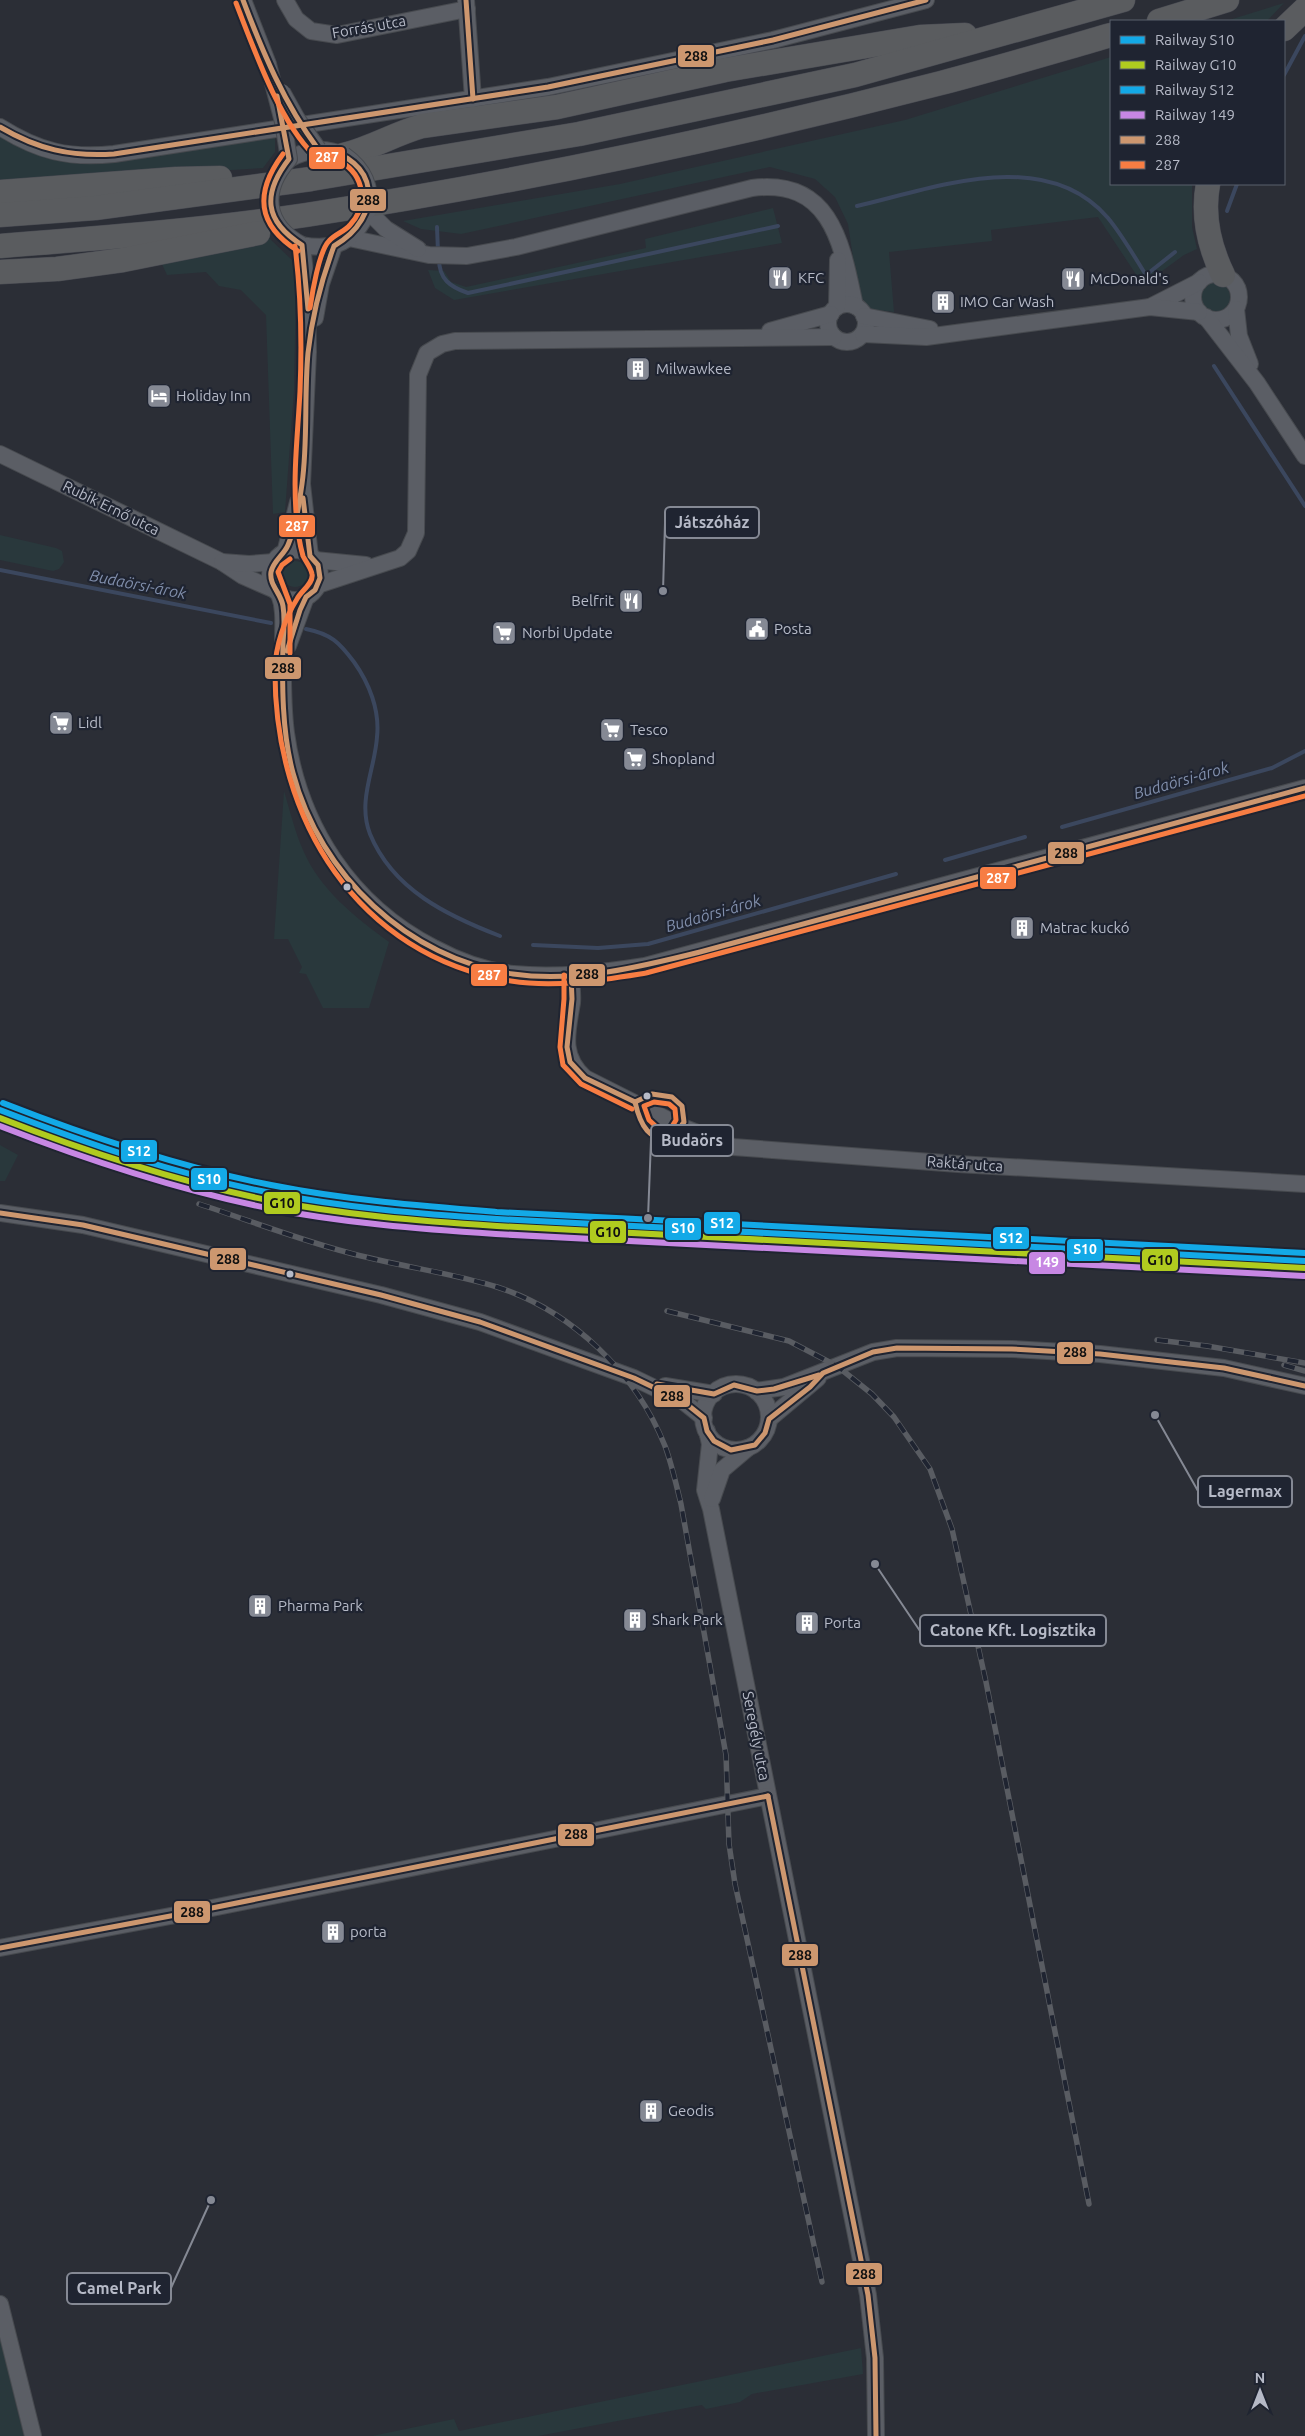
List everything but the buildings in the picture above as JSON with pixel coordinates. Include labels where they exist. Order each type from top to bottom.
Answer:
[{"type":"highway","points":[[0,215],[95,208],[311,179],[579,134],[855,75],[1123,0]]},
{"type":"highway","points":[[1161,20],[1227,0]]},
{"type":"highway","points":[[1285,29],[1305,9]]},
{"type":"highway","points":[[344,155],[378,145],[407,130],[422,126],[557,107],[725,70],[920,37],[1009,33]]},
{"type":"highway","points":[[0,246],[88,239],[304,215],[455,190],[612,159],[768,125],[943,83],[1110,35]]},
{"type":"highway","points":[[0,192],[176,179],[311,179]]},
{"type":"highway","points":[[1208,185],[1206,209],[1210,246],[1223,275]]},
{"type":"highway","points":[[0,272],[57,269],[202,246],[255,234],[304,215]]},
{"type":"highway","points":[[0,284],[57,269]]},
{"type":"street","points":[[244,0],[268,64],[284,122],[289,159]]},
{"type":"street","name":"Forrás utca","points":[[285,0],[296,19],[311,31],[337,35],[467,5]]},
{"type":"street","points":[[0,127],[16,137],[46,150],[75,156],[96,156],[548,87],[773,40],[926,0]]},
{"type":"street","points":[[467,5],[473,98]]},
{"type":"street","points":[[268,64],[297,119],[318,149]]},
{"type":"street","points":[[318,149],[344,155],[360,170],[366,181],[369,193],[368,211],[361,226],[350,238],[334,246],[318,248],[302,245],[282,231],[271,209],[272,187],[278,171],[289,159],[303,152],[318,149]]},
{"type":"street","points":[[350,238],[429,255],[467,256],[490,253],[752,188],[770,186],[789,188],[802,193],[815,202],[831,223],[866,324],[863,334]]},
{"type":"street","points":[[368,211],[386,229],[429,255]]},
{"type":"street","points":[[836,234],[834,311],[829,327],[834,337],[839,341],[850,342],[863,334],[926,337],[1150,307],[1222,319],[1236,309]]},
{"type":"street","points":[[302,245],[307,291],[308,352],[302,484],[313,558],[320,572],[318,585]]},
{"type":"street","points":[[308,352],[321,284],[334,246]]},
{"type":"street","points":[[1150,307],[1210,275],[1223,275],[1233,281],[1238,289],[1240,298],[1236,309],[1239,336],[1257,383]]},
{"type":"street","points":[[1199,282],[1193,297],[1203,315],[1257,383],[1305,456]]},
{"type":"street","points":[[748,336],[849,305],[860,311],[954,333]]},
{"type":"street","points":[[283,663],[300,610],[306,597],[318,585],[400,558],[408,552],[416,533],[418,376],[422,361],[433,348],[455,341],[748,336],[834,337]]},
{"type":"street","name":"Rubik Ernő utca","points":[[0,454],[222,562],[243,576],[277,592]]},
{"type":"street","points":[[302,484],[280,557],[271,577],[283,612],[284,718],[294,775],[313,825],[338,868],[375,908],[420,941],[448,955],[477,966],[511,974],[571,975],[645,966],[1305,788]]},
{"type":"street","points":[[280,557],[298,551],[313,558],[376,565]]},
{"type":"street","name":"Rubik Ernő utca","points":[[222,562],[249,564],[280,557]]},
{"type":"street","points":[[277,592],[292,600],[306,597]]},
{"type":"street","name":"Raktár utca","points":[[571,975],[572,999],[567,1047],[570,1062],[585,1078],[688,1130],[733,1147],[958,1164],[1305,1184]]},
{"type":"street","points":[[0,1213],[83,1226],[390,1298],[480,1322],[634,1378],[677,1389],[714,1394]]},
{"type":"street","points":[[756,1391],[784,1387],[873,1352],[897,1348],[1012,1349],[1100,1354],[1224,1368],[1305,1386]]},
{"type":"street","points":[[769,1419],[810,1387],[823,1373]]},
{"type":"street","points":[[634,1378],[684,1402],[705,1425],[714,1441],[725,1448],[739,1450],[748,1448],[760,1440],[765,1433],[769,1419],[767,1406],[756,1391],[749,1387],[735,1385],[720,1389],[706,1404],[705,1425]]},
{"type":"street","name":"Seregély utca","points":[[705,1425],[710,1444],[705,1490],[711,1509],[868,2295],[875,2358],[876,2436]]},
{"type":"street","name":"Seregély utca","points":[[711,1509],[712,1493],[722,1470],[748,1448]]},
{"type":"street","points":[[0,1948],[197,1911],[768,1796]]},
{"type":"street","points":[[0,2304],[33,2436]]},
{"type":"shaded area","points":[[1284,3],[1268,20],[1229,20]]},
{"type":"shaded area","points":[[1110,57],[1110,185],[1192,185],[1192,227],[1197,249],[1184,255],[1143,285],[1098,217],[991,230],[992,241],[889,252],[894,312],[870,309],[859,297],[848,224],[835,197],[815,179],[770,167],[461,234],[421,229],[403,221],[620,184],[905,120]]},
{"type":"shaded area","points":[[275,136],[275,152],[263,168],[0,184],[0,137],[37,154],[63,160],[104,162]]},
{"type":"shaded area","points":[[773,208],[782,243],[454,300],[435,288],[428,270],[444,271],[451,282],[466,287],[646,248],[645,239]]},
{"type":"shaded area","points":[[269,238],[292,260],[296,279],[294,390],[285,512],[273,514],[266,315],[241,290],[219,286],[206,272],[167,275],[161,262]]},
{"type":"shaded area","points":[[1215,282],[1221,283],[1229,291],[1229,303],[1221,311],[1215,312],[1209,311],[1201,303],[1200,297],[1201,291],[1209,283]]},
{"type":"shaded area","points":[[0,535],[56,548],[62,551],[64,562],[59,569],[53,571],[0,560]]},
{"type":"shaded area","points":[[295,561],[304,565],[308,574],[304,583],[295,587],[286,583],[282,574],[286,565]]},
{"type":"shaded area","points":[[284,791],[300,843],[319,878],[340,902],[389,942],[369,1008],[323,1008],[306,974],[299,973],[302,967],[288,939],[274,939]]},
{"type":"shaded area","points":[[0,1145],[18,1155],[5,1181],[0,1181]]},
{"type":"shaded area","points":[[0,2338],[24,2436],[0,2436]]},
{"type":"shaded area","points":[[861,2348],[863,2374],[752,2394],[740,2402],[706,2409],[702,2405],[538,2436],[372,2436],[454,2419],[459,2431]]},
{"type":"waterway","points":[[1285,73],[1305,36]]},
{"type":"waterway","points":[[857,206],[954,183],[988,178],[1021,177],[1053,183],[1082,196],[1108,218],[1146,275],[1175,252]]},
{"type":"waterway","points":[[1227,211],[1237,185]]},
{"type":"waterway","points":[[439,259],[443,277],[451,285],[468,293],[778,226]]},
{"type":"waterway","points":[[437,227],[438,252]]},
{"type":"waterway","points":[[1214,366],[1305,506]]},
{"type":"waterway","name":"Budaörsi-árok","points":[[0,570],[271,623]]},
{"type":"waterway","name":"Budaörsi-árok","points":[[306,629],[328,636],[344,649],[359,670],[372,697],[377,717],[377,737],[365,809],[366,822],[380,854],[393,871],[424,898],[442,910],[500,936]]},
{"type":"waterway","name":"Budaörsi-árok","points":[[1062,827],[1272,768],[1305,751]]},
{"type":"waterway","name":"Budaörsi-árok","points":[[945,860],[1025,837]]},
{"type":"waterway","name":"Budaörsi-árok","points":[[533,945],[598,948],[648,944],[896,874]]},
{"type":"railway","points":[[199,1204],[328,1247],[478,1282],[525,1298],[551,1312],[598,1348],[619,1370],[653,1419],[665,1446],[681,1504],[726,1755],[729,1844],[735,1884],[822,2282]]},
{"type":"railway","points":[[667,1311],[789,1341],[837,1366],[872,1394],[894,1417],[930,1469],[952,1529],[986,1682],[1089,2204]]},
{"type":"railway","points":[[1157,1340],[1207,1346],[1305,1363]]},
{"type":"railway","points":[[1284,1365],[1305,1371]]},
{"type":"rail line","name":"S12","points":[[3,1103],[135,1150],[237,1178],[327,1195],[384,1202],[497,1212],[1305,1253]]},
{"type":"rail line","name":"S10","points":[[0,1110],[134,1158],[236,1186],[299,1198],[412,1213],[1305,1261]]},
{"type":"rail line","name":"G10","points":[[0,1118],[99,1154],[165,1175],[267,1200],[353,1214],[497,1226],[1305,1268]]},
{"type":"rail line","name":"149","points":[[0,1126],[98,1162],[165,1183],[267,1208],[353,1222],[496,1234],[1304,1276]]},
{"type":"transit line","name":"288","points":[[243,0],[275,77],[306,132],[318,149],[339,154],[354,163],[364,175],[368,189],[368,204],[362,220],[350,234],[334,246],[318,299],[308,353],[305,452],[298,508],[288,545],[274,565],[271,577],[273,585],[282,601],[284,611],[283,692],[289,757],[306,810],[324,845],[347,877],[374,906],[404,931],[438,951],[475,965],[513,974],[560,976],[607,972],[700,952],[1305,788]]},
{"type":"transit line","name":"288","points":[[466,0],[473,99]]},
{"type":"transit line","name":"288","points":[[0,127],[27,141],[55,150],[83,154],[114,154],[548,87],[773,40],[926,0]]},
{"type":"transit line","name":"287","points":[[236,3],[269,84],[301,141],[314,155],[338,160],[349,168],[359,182],[362,200],[360,209],[348,227],[325,246],[316,273],[310,308]]},
{"type":"transit line","name":"288","points":[[277,96],[289,159],[274,184],[271,206],[280,226],[289,236],[302,245],[308,309]]},
{"type":"transit line","name":"287","points":[[283,154],[267,182],[264,207],[274,230],[284,241],[298,251]]},
{"type":"transit line","name":"287","points":[[295,246],[299,282],[301,337],[295,497],[298,534],[303,556],[311,570],[312,577],[293,607],[279,642],[275,661],[279,725],[290,778],[309,827],[335,872],[368,911],[409,943],[457,967],[511,981],[545,984],[562,983],[646,973],[1305,796]]},
{"type":"transit line","name":"288","points":[[287,651],[300,610],[306,597],[315,590],[320,578],[318,565],[310,556],[303,498]]},
{"type":"transit line","name":"287","points":[[290,559],[282,565],[278,572],[290,604],[290,653]]},
{"type":"transit line","name":"287","points":[[564,975],[560,1047],[563,1065],[581,1084],[632,1109]]},
{"type":"transit line","name":"288","points":[[571,975],[572,999],[567,1047],[570,1062],[585,1078],[635,1102]]},
{"type":"transit line","name":"288","points":[[652,1094],[672,1097],[682,1106],[684,1122],[675,1135],[658,1137],[652,1135],[643,1125],[635,1102],[652,1094]]},
{"type":"transit line","name":"287","points":[[654,1102],[669,1104],[675,1109],[676,1120],[671,1128],[661,1131],[649,1120],[644,1106],[654,1102]]},
{"type":"transit line","name":"288","points":[[0,1213],[83,1225],[381,1295],[480,1322],[634,1378],[684,1402],[704,1418],[707,1431],[714,1441],[731,1450],[755,1445],[765,1433],[769,1419],[810,1387],[823,1373],[873,1352],[897,1348],[1012,1349],[1100,1354],[1224,1368],[1305,1386]]},
{"type":"transit line","name":"288","points":[[657,1384],[714,1394],[734,1385],[757,1391],[774,1389],[819,1375]]},
{"type":"transit line","name":"288","points":[[768,1796],[868,2295],[875,2358],[876,2436]]},
{"type":"transit line","name":"288","points":[[0,1948],[197,1911],[768,1796]]},
{"type":"place","name":"KFC","points":[[780,278]]},
{"type":"place","name":"McDonald's","points":[[1073,279]]},
{"type":"place","name":"IMO Car Wash","points":[[943,302]]},
{"type":"place","name":"Milwawkee","points":[[638,369]]},
{"type":"place","name":"Holiday Inn","points":[[159,396]]},
{"type":"place","name":"Játszóház","points":[[663,591]]},
{"type":"place","name":"Belfrit","points":[[631,601]]},
{"type":"place","name":"Posta","points":[[757,629]]},
{"type":"place","name":"Norbi Update","points":[[504,633]]},
{"type":"place","name":"Lidl","points":[[61,723]]},
{"type":"place","name":"Tesco","points":[[612,730]]},
{"type":"place","name":"Shopland","points":[[635,759]]},
{"type":"place","name":"Matrac kuckó","points":[[1022,928]]},
{"type":"place","name":"Budaörs","points":[[648,1218]]},
{"type":"place","name":"Lagermax","points":[[1155,1415]]},
{"type":"place","name":"Catone Kft. Logisztika","points":[[875,1564]]},
{"type":"place","name":"Pharma Park","points":[[260,1606]]},
{"type":"place","name":"Shark Park","points":[[635,1620]]},
{"type":"place","name":"Porta","points":[[807,1623]]},
{"type":"place","name":"porta","points":[[333,1932]]},
{"type":"place","name":"Geodis","points":[[651,2111]]},
{"type":"place","name":"Camel Park","points":[[211,2200]]}]
